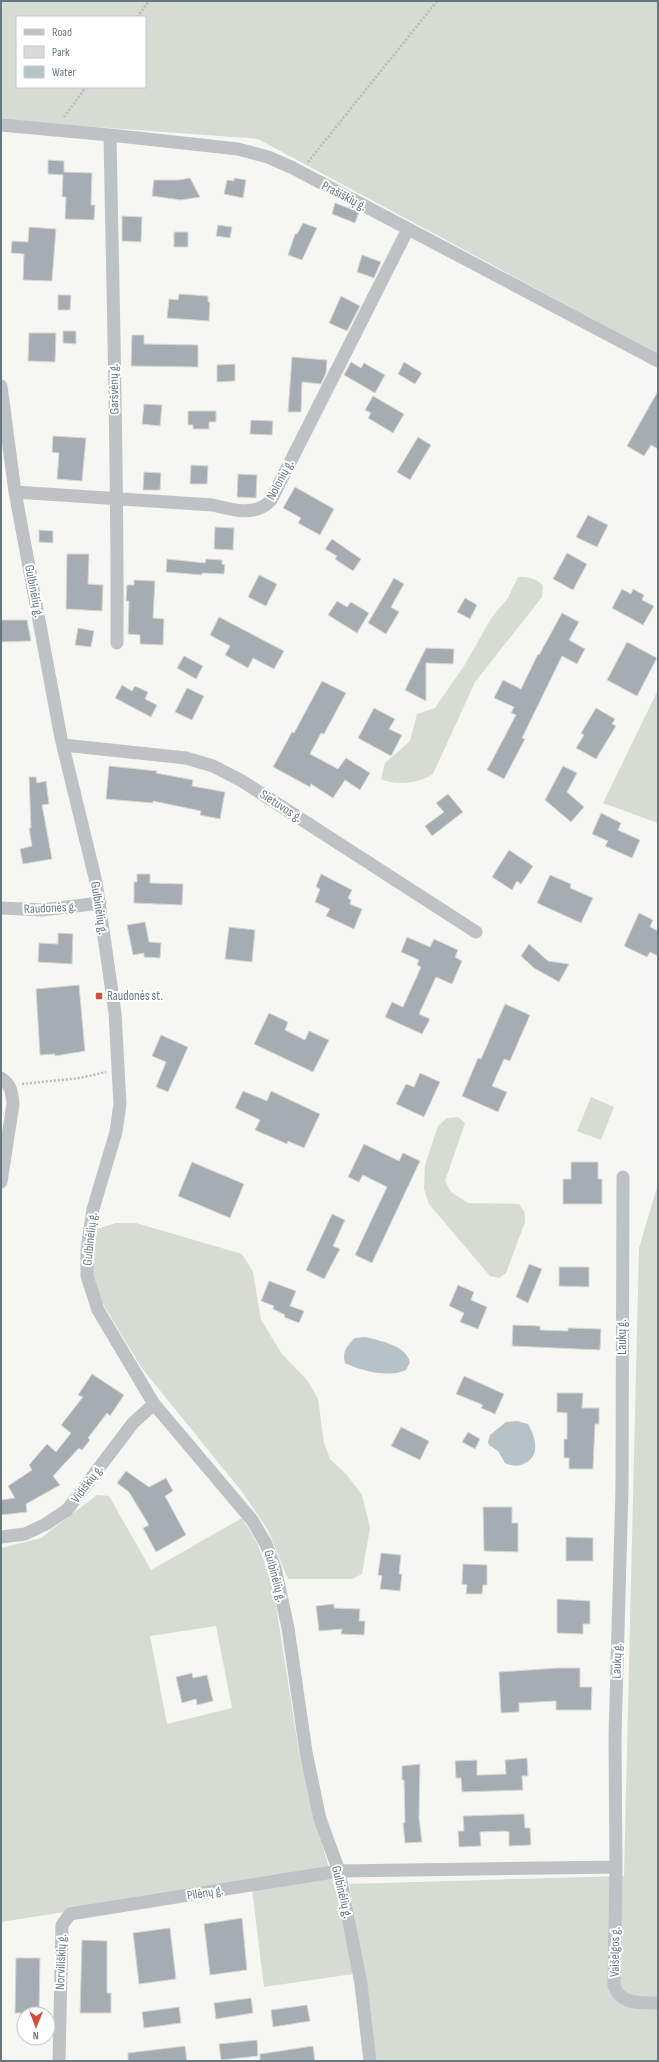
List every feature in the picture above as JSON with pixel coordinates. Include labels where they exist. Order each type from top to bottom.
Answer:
[{"type":"street","name":"Prašiškių g.","points":[[1,125],[238,149],[268,157],[300,172],[658,361]]},
{"type":"street","name":"Garšvėnų g.","points":[[110,135],[114,422],[118,497],[117,643]]},
{"type":"street","name":"Nolonių g.","points":[[16,492],[118,497],[213,505],[234,510],[258,510],[264,507],[270,500],[408,229]]},
{"type":"street","name":"Gulbinėlių g.","points":[[1,386],[16,492],[63,745],[100,903],[115,1012],[120,1104],[116,1132],[93,1209],[87,1250],[87,1276],[98,1310],[154,1404],[252,1520],[266,1544],[275,1568],[286,1622],[306,1752],[320,1819],[339,1871],[361,1984],[370,2061]]},
{"type":"street","name":"Sietuvos g.","points":[[63,745],[186,758],[213,766],[242,781],[476,932]]},
{"type":"street","name":"Raudonės g.","points":[[1,908],[42,910],[100,903]]},
{"type":"street","points":[[1,1182],[13,1104],[5,1082]]},
{"type":"street","name":"Laukų g.","points":[[616,1867],[615,1737],[622,1488],[622,1177]]},
{"type":"street","name":"Vidiškių g.","points":[[1,1537],[25,1534],[46,1524],[67,1510],[133,1423],[154,1404]]},
{"type":"street","points":[[339,1871],[616,1867]]},
{"type":"street","name":"Vaišelgos g.","points":[[616,1867],[614,1986],[620,1997],[628,2001],[658,2003]]},
{"type":"street","name":"Pilėnų g.","points":[[70,1914],[339,1871]]},
{"type":"street","name":"Norviliškių g.","points":[[58,2061],[62,1925],[70,1914]]},
{"type":"path","points":[[139,16],[149,1]]},
{"type":"path","points":[[300,172],[437,1]]},
{"type":"path","points":[[55,130],[85,88]]},
{"type":"path","points":[[5,1082],[35,1082],[80,1078],[104,1072],[119,1071]]},
{"type":"green space","points":[[1,1],[658,1],[658,354],[258,139],[1,120]]},
{"type":"green space","points":[[518,577],[532,578],[541,583],[543,586],[542,597],[475,682],[433,774],[422,780],[401,783],[381,779],[385,763],[410,741],[417,714],[435,708],[464,666],[492,617],[508,598]]},
{"type":"green space","points":[[658,690],[658,823],[603,803]]},
{"type":"green space","points":[[591,1097],[614,1107],[601,1140],[577,1131]]},
{"type":"green space","points":[[458,1117],[465,1123],[445,1181],[451,1192],[468,1203],[519,1204],[525,1213],[525,1222],[506,1273],[499,1278],[490,1276],[429,1204],[424,1189],[425,1165],[438,1126],[447,1118]]},
{"type":"green space","points":[[658,1184],[658,2061],[376,2061],[370,2004],[349,1884],[624,1876],[639,1248]]},
{"type":"green space","points":[[116,1223],[136,1223],[242,1254],[253,1272],[261,1320],[282,1354],[307,1380],[318,1399],[324,1443],[330,1459],[346,1474],[362,1495],[370,1528],[362,1574],[352,1579],[288,1579],[268,1530],[243,1493],[141,1367],[97,1294],[92,1267],[97,1229]]},
{"type":"green space","points":[[97,1495],[109,1496],[151,1570],[242,1518],[257,1543],[274,1593],[299,1752],[315,1820],[343,1916],[353,1974],[264,1987],[251,1882],[1,1922],[1,1548],[41,1538]],"holes":[[[216,1626],[232,1708],[167,1724],[150,1636]]]},
{"type":"water","points":[[366,1337],[385,1342],[398,1347],[403,1351],[410,1362],[406,1370],[384,1373],[359,1369],[345,1363],[344,1355],[350,1343],[355,1338]]},
{"type":"water","points":[[517,1421],[528,1424],[535,1441],[535,1452],[529,1461],[518,1466],[514,1466],[505,1463],[498,1451],[489,1445],[488,1442],[490,1435],[506,1422]]},
{"type":"building","points":[[48,160],[64,161],[64,172],[92,173],[91,205],[95,205],[94,220],[65,219],[66,197],[62,197],[63,175],[48,174]]},
{"type":"building","points":[[190,178],[200,197],[181,200],[152,196],[154,180],[178,180]]},
{"type":"building","points":[[234,178],[246,180],[243,198],[224,194],[227,180],[234,181]]},
{"type":"building","points":[[335,203],[359,212],[355,223],[332,214]]},
{"type":"building","points":[[122,216],[142,217],[141,242],[122,241]]},
{"type":"building","points":[[303,223],[317,228],[302,260],[288,255],[295,234],[297,234]]},
{"type":"building","points":[[218,225],[232,227],[230,238],[216,236]]},
{"type":"building","points":[[29,227],[56,229],[52,281],[23,280],[24,254],[11,253],[12,241],[28,242]]},
{"type":"building","points":[[174,232],[188,232],[188,247],[174,247]]},
{"type":"building","points":[[362,255],[381,262],[374,278],[357,272]]},
{"type":"building","points":[[179,294],[208,296],[208,302],[210,302],[209,321],[167,318],[169,299],[178,300]]},
{"type":"building","points":[[58,295],[71,295],[70,310],[58,310]]},
{"type":"building","points":[[341,296],[360,306],[347,331],[329,323]]},
{"type":"building","points":[[63,331],[76,331],[76,344],[63,343]]},
{"type":"building","points":[[29,333],[56,333],[55,362],[28,361]]},
{"type":"building","points":[[132,335],[144,335],[144,344],[198,345],[198,367],[131,366]]},
{"type":"building","points":[[292,357],[327,360],[326,373],[321,384],[302,382],[301,412],[288,412]]},
{"type":"building","points":[[351,362],[361,368],[364,363],[385,375],[375,393],[344,375]]},
{"type":"building","points":[[404,362],[422,373],[415,384],[398,374]]},
{"type":"building","points":[[235,364],[235,381],[217,382],[217,365]]},
{"type":"building","points":[[658,391],[658,449],[651,445],[644,456],[627,446]]},
{"type":"building","points":[[373,396],[404,414],[393,433],[368,418],[371,413],[365,410]]},
{"type":"building","points":[[144,404],[162,405],[160,426],[142,424]]},
{"type":"building","points":[[188,411],[216,411],[216,422],[209,422],[209,429],[193,429],[193,425],[188,425]]},
{"type":"building","points":[[251,420],[273,421],[272,435],[250,434]]},
{"type":"building","points":[[53,436],[86,438],[82,481],[57,479],[59,453],[52,452]]},
{"type":"building","points":[[418,437],[431,445],[410,480],[397,472]]},
{"type":"building","points":[[191,465],[208,466],[207,484],[190,484]]},
{"type":"building","points":[[144,472],[161,473],[160,490],[143,490]]},
{"type":"building","points":[[238,474],[257,475],[256,498],[237,497]]},
{"type":"building","points":[[295,487],[334,509],[320,535],[298,523],[301,518],[283,508]]},
{"type":"building","points":[[588,515],[608,525],[597,547],[576,537]]},
{"type":"building","points":[[215,527],[234,528],[233,550],[214,549]]},
{"type":"building","points":[[39,530],[53,531],[53,543],[39,542]]},
{"type":"building","points":[[332,539],[361,559],[353,571],[335,559],[337,556],[325,549]]},
{"type":"building","points":[[567,553],[587,564],[573,590],[553,579]]},
{"type":"building","points":[[67,554],[89,554],[88,584],[103,585],[102,611],[66,609]]},
{"type":"building","points":[[167,559],[205,563],[206,559],[222,560],[222,564],[225,565],[224,574],[202,573],[202,575],[166,572]]},
{"type":"building","points":[[259,575],[277,584],[266,606],[248,597]]},
{"type":"building","points":[[394,578],[404,584],[391,607],[399,612],[386,634],[368,623]]},
{"type":"building","points":[[134,580],[155,581],[153,618],[164,619],[163,645],[140,644],[140,635],[128,634],[129,601],[126,601],[127,585],[134,585]]},
{"type":"building","points":[[622,589],[631,594],[633,589],[644,595],[642,600],[654,606],[643,625],[612,608]]},
{"type":"building","points":[[465,598],[477,605],[470,619],[457,612]]},
{"type":"building","points":[[337,601],[347,607],[351,602],[369,613],[357,633],[328,615]]},
{"type":"building","points":[[562,613],[579,622],[569,640],[585,649],[577,664],[562,656],[522,738],[525,739],[504,779],[487,770],[516,715],[511,713],[514,707],[494,698],[503,680],[521,689],[538,654],[539,655]]},
{"type":"building","points":[[219,617],[284,651],[274,669],[253,658],[248,668],[225,655],[230,646],[210,635]]},
{"type":"building","points":[[1,620],[27,620],[31,641],[1,642]]},
{"type":"building","points":[[78,628],[94,631],[91,647],[75,645]]},
{"type":"building","points":[[627,642],[657,658],[637,696],[607,680]]},
{"type":"building","points":[[426,648],[454,649],[453,664],[426,663],[426,701],[405,690]]},
{"type":"building","points":[[184,656],[203,666],[196,679],[177,668]]},
{"type":"building","points":[[322,681],[346,693],[324,734],[321,733],[310,754],[338,769],[346,758],[370,773],[360,790],[345,780],[333,798],[311,784],[310,787],[273,767],[292,732],[294,733]]},
{"type":"building","points":[[122,685],[132,691],[135,686],[148,692],[145,699],[157,705],[151,717],[115,698]]},
{"type":"building","points":[[187,688],[204,696],[192,720],[175,712]]},
{"type":"building","points":[[374,708],[395,719],[389,729],[402,735],[391,756],[358,738]]},
{"type":"building","points":[[596,708],[615,719],[612,724],[616,726],[596,759],[576,748],[584,735],[581,733]]},
{"type":"building","points":[[109,766],[157,771],[156,773],[193,780],[192,786],[225,792],[220,819],[200,815],[201,811],[153,801],[153,803],[106,799]]},
{"type":"building","points":[[563,766],[577,773],[567,792],[584,807],[571,822],[545,800]]},
{"type":"building","points":[[29,777],[36,777],[37,783],[46,781],[49,804],[42,805],[52,859],[23,864],[20,849],[32,846],[29,828],[31,828]]},
{"type":"building","points":[[448,794],[463,812],[432,836],[425,826],[444,812],[436,803]]},
{"type":"building","points":[[601,813],[621,823],[618,830],[640,840],[632,858],[605,846],[608,841],[592,834]]},
{"type":"building","points":[[509,850],[533,866],[521,884],[517,881],[512,890],[492,877]]},
{"type":"building","points":[[137,874],[150,874],[150,883],[183,884],[182,905],[134,903],[134,882],[137,882]]},
{"type":"building","points":[[321,874],[352,890],[348,898],[351,900],[350,904],[362,909],[354,929],[326,916],[330,909],[315,902],[320,889],[316,887]]},
{"type":"building","points":[[550,875],[571,884],[570,888],[593,898],[581,923],[537,903]]},
{"type":"building","points":[[639,913],[653,920],[650,927],[658,931],[658,956],[650,952],[647,957],[624,946]]},
{"type":"building","points":[[145,922],[149,942],[161,943],[160,958],[144,957],[144,953],[133,955],[127,925]]},
{"type":"building","points":[[229,927],[255,930],[252,962],[225,959]]},
{"type":"building","points":[[58,933],[73,934],[72,964],[38,962],[39,943],[58,944]]},
{"type":"building","points":[[407,937],[430,947],[434,939],[458,950],[455,957],[462,961],[452,984],[436,977],[419,1014],[430,1019],[422,1034],[385,1017],[392,1002],[403,1007],[421,967],[417,965],[419,960],[401,952]]},
{"type":"building","points":[[529,944],[548,961],[569,964],[559,982],[534,968],[521,956]]},
{"type":"building","points":[[79,985],[85,1051],[55,1056],[55,1054],[40,1055],[36,989]]},
{"type":"building","points":[[505,1004],[530,1015],[510,1061],[504,1059],[492,1086],[507,1092],[498,1112],[462,1096],[478,1058],[481,1059]]},
{"type":"building","points":[[269,1013],[288,1022],[285,1030],[305,1040],[309,1031],[329,1040],[313,1072],[254,1044]]},
{"type":"building","points":[[161,1035],[188,1047],[168,1092],[156,1087],[166,1062],[152,1056]]},
{"type":"building","points":[[420,1073],[440,1082],[424,1117],[396,1104],[406,1084],[414,1087]]},
{"type":"building","points":[[243,1091],[267,1101],[271,1091],[320,1114],[304,1148],[288,1141],[287,1144],[255,1130],[260,1120],[235,1108]]},
{"type":"building","points":[[364,1144],[399,1161],[403,1153],[420,1161],[372,1263],[355,1255],[387,1187],[363,1175],[359,1182],[348,1177]]},
{"type":"building","points":[[192,1162],[244,1184],[230,1218],[178,1196]]},
{"type":"building","points":[[571,1162],[598,1162],[598,1179],[602,1179],[602,1204],[563,1204],[563,1179],[571,1179]]},
{"type":"building","points":[[332,1214],[345,1220],[333,1246],[340,1249],[324,1279],[306,1270]]},
{"type":"building","points":[[529,1264],[542,1269],[528,1303],[516,1297]]},
{"type":"building","points":[[559,1267],[589,1267],[589,1287],[559,1286]]},
{"type":"building","points":[[269,1281],[296,1291],[290,1306],[304,1311],[299,1323],[284,1317],[285,1315],[273,1309],[274,1306],[261,1301]]},
{"type":"building","points":[[458,1285],[474,1292],[471,1300],[487,1307],[478,1329],[460,1322],[464,1313],[449,1306]]},
{"type":"building","points":[[513,1325],[540,1326],[540,1330],[568,1331],[568,1328],[601,1329],[600,1350],[512,1346]]},
{"type":"building","points":[[92,1374],[124,1395],[110,1416],[107,1413],[88,1438],[90,1440],[82,1450],[79,1448],[53,1476],[60,1485],[26,1504],[27,1512],[1,1515],[1,1500],[15,1498],[8,1486],[32,1470],[29,1465],[47,1444],[56,1452],[71,1433],[61,1425],[83,1397],[78,1395]]},
{"type":"building","points":[[464,1376],[504,1394],[495,1414],[481,1408],[483,1405],[456,1394]]},
{"type":"building","points":[[557,1393],[583,1393],[582,1408],[599,1408],[599,1424],[595,1424],[593,1469],[569,1469],[569,1458],[564,1458],[564,1439],[567,1439],[567,1413],[557,1412]]},
{"type":"building","points":[[401,1427],[429,1441],[420,1460],[391,1446]]},
{"type":"building","points":[[468,1432],[480,1439],[475,1449],[462,1442]]},
{"type":"building","points":[[126,1471],[149,1487],[166,1478],[173,1491],[165,1496],[186,1535],[156,1552],[143,1528],[149,1525],[129,1492],[117,1483]]},
{"type":"building","points":[[483,1507],[512,1507],[512,1523],[518,1523],[518,1552],[484,1551]]},
{"type":"building","points":[[566,1537],[593,1538],[593,1561],[566,1561]]},
{"type":"building","points":[[381,1553],[401,1555],[399,1574],[402,1574],[400,1591],[380,1589],[382,1576],[378,1575]]},
{"type":"building","points":[[463,1564],[487,1565],[487,1585],[483,1585],[482,1594],[466,1594],[467,1585],[462,1584]]},
{"type":"building","points":[[557,1599],[590,1601],[590,1624],[583,1624],[583,1634],[557,1633]]},
{"type":"building","points":[[334,1604],[334,1608],[360,1609],[359,1621],[365,1621],[364,1635],[341,1634],[342,1629],[319,1631],[316,1606]]},
{"type":"building","points":[[580,1668],[580,1687],[592,1687],[591,1710],[556,1710],[556,1701],[519,1703],[519,1712],[501,1713],[499,1672]]},
{"type":"building","points":[[192,1673],[193,1678],[207,1675],[213,1701],[197,1705],[196,1699],[182,1703],[176,1677]]},
{"type":"building","points":[[527,1758],[528,1776],[522,1776],[523,1790],[462,1792],[461,1778],[456,1778],[455,1761],[477,1760],[477,1775],[506,1774],[505,1760]]},
{"type":"building","points":[[420,1764],[419,1818],[422,1842],[405,1843],[403,1823],[405,1823],[404,1780],[402,1780],[402,1766]]},
{"type":"building","points":[[524,1814],[525,1828],[530,1828],[531,1845],[509,1846],[509,1832],[505,1831],[480,1832],[481,1846],[459,1847],[458,1831],[464,1831],[463,1816]]},
{"type":"building","points":[[242,1918],[247,1970],[210,1975],[204,1924]]},
{"type":"building","points":[[170,1928],[176,1979],[139,1984],[133,1933]]},
{"type":"building","points":[[82,1940],[107,1941],[107,1993],[111,1993],[111,2013],[80,2013]]},
{"type":"building","points":[[16,1958],[40,1958],[39,2006],[16,2006],[15,2013]]},
{"type":"building","points":[[251,1998],[253,2013],[216,2019],[214,2003]]},
{"type":"building","points":[[307,2005],[310,2021],[273,2027],[271,2010]]},
{"type":"building","points":[[179,2007],[181,2023],[144,2028],[142,2012]]},
{"type":"building","points":[[257,2040],[258,2056],[221,2060],[219,2044]]},
{"type":"building","points":[[185,2046],[187,2061],[128,2061],[128,2053]]},
{"type":"building","points":[[313,2046],[315,2061],[260,2061],[260,2054]]},
{"type":"place","name":"Raudonės st.","points":[[99,996]]}]
